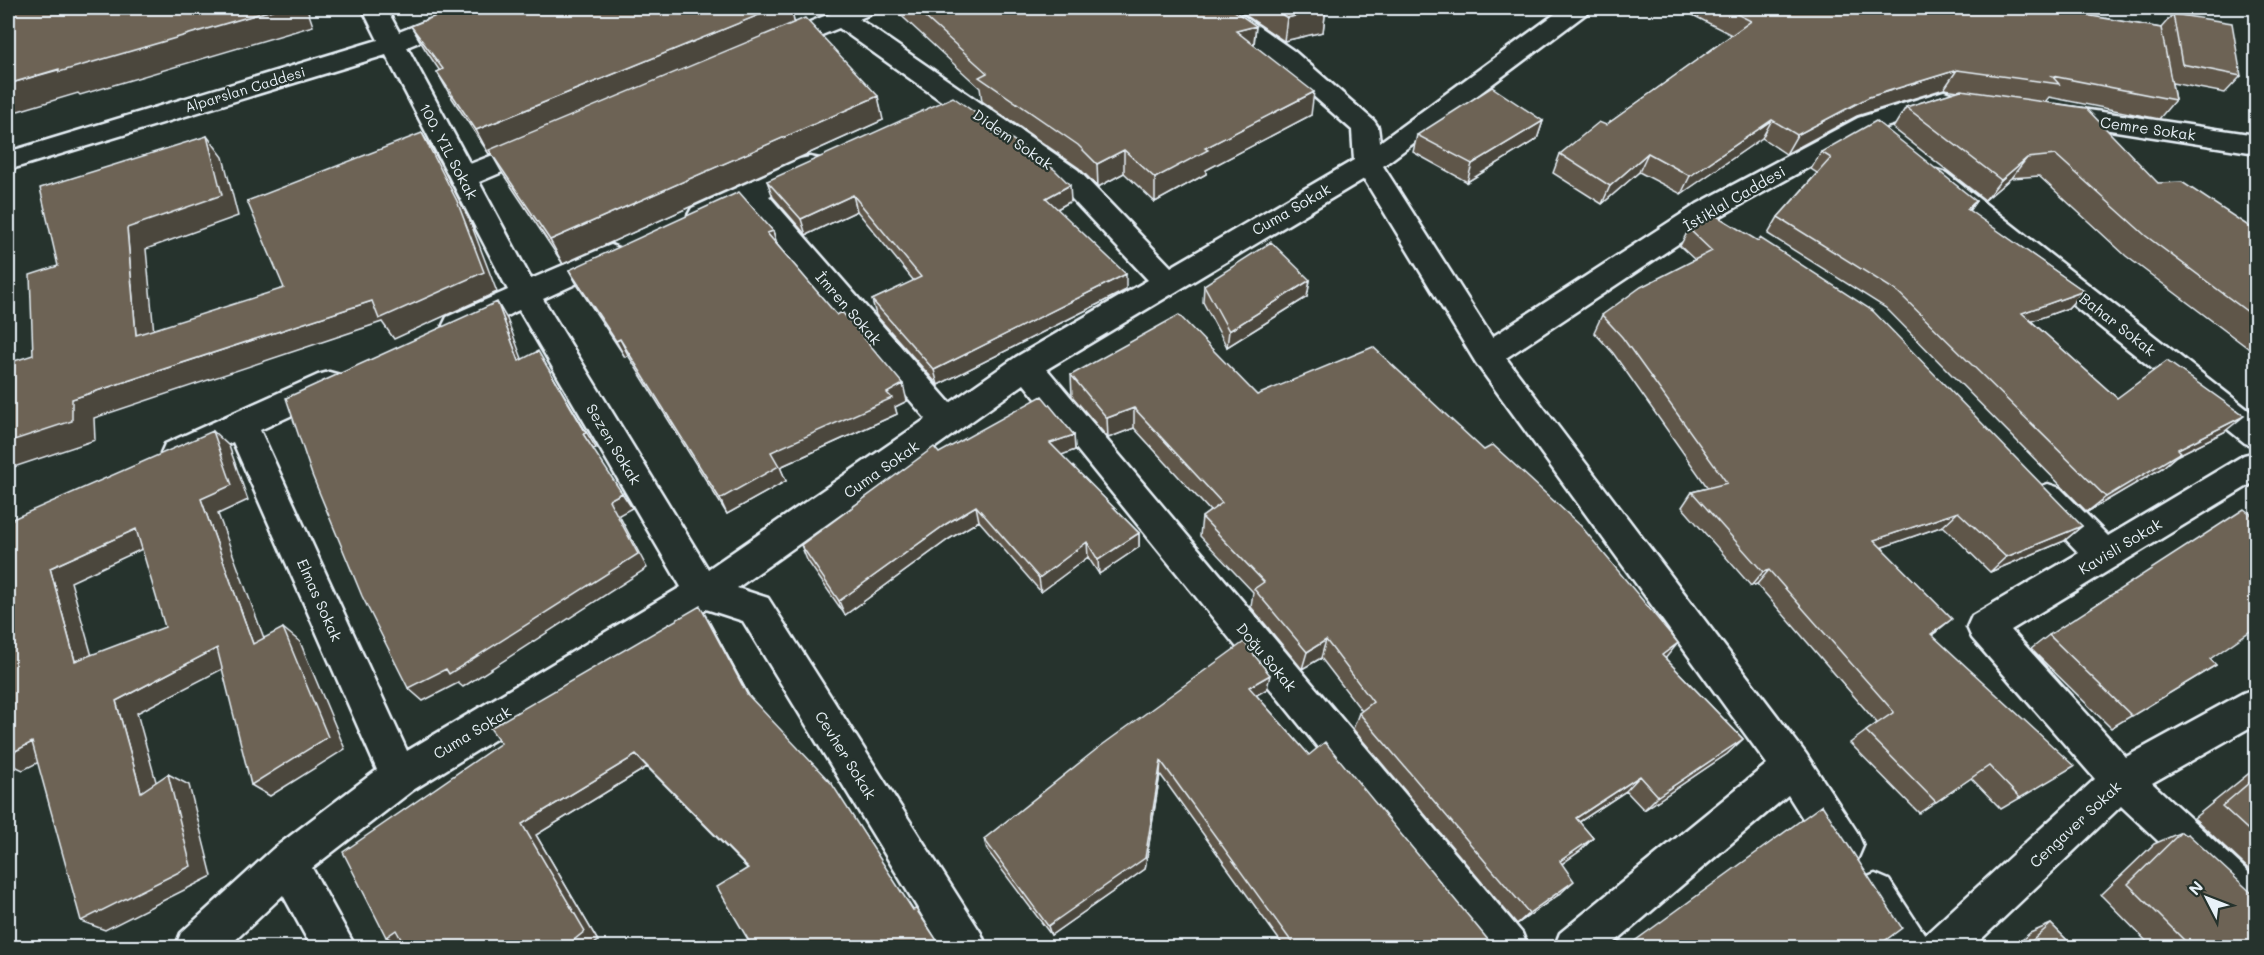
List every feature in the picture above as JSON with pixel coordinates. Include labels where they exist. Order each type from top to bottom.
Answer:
[{"type":"street","name":"100. YIL Sokak","points":[[374,8],[525,296]]},
{"type":"street","name":"Alparslan Caddesi","points":[[8,161],[393,44],[480,8]]},
{"type":"street","points":[[1216,8],[1285,57],[1365,127],[1368,164],[1487,355],[1792,767],[1910,948]]},
{"type":"street","name":"Cuma Sokak","points":[[196,948],[287,863],[399,777],[703,592],[1027,366],[1368,164],[1578,8]]},
{"type":"street","points":[[754,54],[852,13]]},
{"type":"street","name":"Didem Sokak","points":[[852,13],[957,99],[1068,177],[1167,282]]},
{"type":"street","points":[[924,114],[957,99]]},
{"type":"street","name":"İstiklal Caddesi","points":[[1487,355],[1707,211],[1867,124],[1945,100],[1968,102]]},
{"type":"street","name":"Cemre Sokak","points":[[2026,110],[2256,144]]},
{"type":"street","name":"Bahar Sokak","points":[[1867,124],[2256,434]]},
{"type":"street","points":[[464,178],[560,136]]},
{"type":"street","points":[[675,227],[837,154]]},
{"type":"street","name":"İmren Sokak","points":[[750,193],[948,422]]},
{"type":"street","points":[[1707,211],[1736,230]]},
{"type":"street","points":[[437,335],[632,247]]},
{"type":"street","name":"Sezen Sokak","points":[[525,296],[703,592]]},
{"type":"street","name":"Doğu Sokak","points":[[1027,366],[1507,948]]},
{"type":"street","points":[[156,462],[350,375]]},
{"type":"street","name":"Elmas Sokak","points":[[241,424],[399,777]]},
{"type":"street","name":"Kavisli Sokak","points":[[2121,780],[1985,627],[2256,465]]},
{"type":"street","points":[[2030,479],[2104,555]]},
{"type":"street","name":"Cevher Sokak","points":[[703,592],[755,609],[966,948]]},
{"type":"street","name":"Cengaver Sokak","points":[[1941,948],[2121,780],[2256,705]]},
{"type":"street","points":[[1575,948],[1792,767]]},
{"type":"street","points":[[2121,780],[2256,906]]},
{"type":"street","points":[[287,863],[335,948]]},
{"type":"building","points":[[8,8],[279,8],[59,72],[59,69],[8,84]]},
{"type":"building","points":[[442,8],[776,8],[476,130],[437,72],[443,69],[411,26],[446,12]]},
{"type":"building","points":[[915,8],[1230,8],[1256,26],[1236,31],[1314,92],[1205,148],[1208,150],[1155,178],[1124,150],[1097,164],[1078,145],[979,77],[987,73]]},
{"type":"building","points":[[1272,8],[1326,8],[1287,18]]},
{"type":"building","points":[[1725,8],[2045,8],[2161,28],[2175,100],[2052,76],[2059,84],[1957,70],[1869,97],[1797,135],[1772,120],[1690,176],[1648,153],[1610,186],[1560,154],[1599,122],[1606,125],[1751,21]]},
{"type":"building","points":[[2173,14],[2232,23],[2241,76],[2182,64]]},
{"type":"building","points":[[805,18],[878,96],[550,240],[489,150]]},
{"type":"building","points":[[1492,87],[1543,121],[1472,164],[1417,135]]},
{"type":"building","points":[[1961,90],[2086,108],[2158,183],[2182,182],[2256,231],[2256,318],[2146,236],[2056,155],[2027,158],[2001,180],[1906,107]]},
{"type":"building","points":[[953,97],[1055,170],[1070,185],[1046,198],[1126,274],[934,370],[872,300],[921,277],[853,195],[801,219],[767,181]]},
{"type":"building","points":[[1876,121],[1976,201],[1967,209],[2084,291],[2022,313],[2117,398],[2167,361],[2244,416],[2178,449],[2181,452],[2106,497],[1898,292],[1778,217],[1831,158],[1821,152]]},
{"type":"building","points":[[422,133],[457,201],[484,272],[379,319],[372,301],[72,399],[72,421],[8,442],[8,363],[33,355],[30,275],[58,266],[40,188],[207,136],[222,195],[127,228],[136,335],[284,288],[247,201]]},
{"type":"building","points":[[739,192],[773,231],[767,233],[837,315],[842,312],[903,384],[887,393],[892,398],[771,452],[779,466],[720,499],[620,339],[616,341],[569,270]]},
{"type":"building","points":[[1712,213],[1758,241],[1760,238],[1873,311],[2082,526],[2006,557],[1958,512],[1874,540],[1952,619],[1931,634],[2074,766],[2020,798],[1989,766],[1936,802],[1866,731],[1894,712],[1769,570],[1763,572],[1692,492],[1727,483],[1622,337],[1602,315],[1641,287],[1712,251],[1689,229]]},
{"type":"building","points":[[1271,242],[1310,280],[1229,331],[1204,285]]},
{"type":"building","points":[[497,302],[519,361],[538,351],[586,433],[583,434],[622,493],[609,500],[638,554],[449,674],[446,669],[408,688],[362,596],[312,475],[286,398]]},
{"type":"building","points":[[1179,315],[1257,395],[1373,347],[1484,450],[1493,445],[1581,526],[1678,643],[1662,655],[1743,739],[1658,796],[1640,776],[1576,818],[1593,838],[1560,861],[1574,881],[1529,913],[1359,713],[1373,702],[1326,640],[1307,652],[1254,589],[1264,582],[1202,517],[1222,503],[1134,408],[1107,418],[1071,375]]},
{"type":"building","points":[[1042,396],[1074,435],[1050,443],[1139,533],[1098,560],[1087,542],[1039,578],[976,506],[946,524],[839,601],[801,545],[934,447],[939,453]]},
{"type":"building","points":[[213,431],[232,485],[201,499],[253,644],[283,628],[328,737],[251,785],[217,648],[116,701],[141,792],[168,774],[191,866],[81,921],[32,742],[8,755],[8,521]],"holes":[[[136,529],[165,627],[75,661],[50,568]]]},
{"type":"building","points":[[2244,509],[2256,518],[2256,627],[2210,659],[2216,665],[2132,716],[2049,635]]},
{"type":"building","points":[[700,606],[747,694],[832,784],[913,910],[916,909],[942,948],[753,948],[717,887],[748,868],[636,755],[522,824],[585,931],[564,948],[406,948],[396,930],[386,937],[343,852],[501,743],[490,728]]},
{"type":"building","points":[[1244,642],[1270,675],[1249,687],[1309,755],[1325,742],[1489,941],[1480,948],[1296,948],[1161,761],[1145,858],[1048,926],[984,839],[1098,748]]},
{"type":"building","points":[[2256,777],[2256,837],[2222,806]]},
{"type":"building","points":[[1822,805],[1902,928],[1875,948],[1625,948]]},
{"type":"building","points":[[2181,832],[2188,834],[2256,897],[2256,948],[2192,948],[2128,884]]},
{"type":"building","points":[[2051,924],[2075,948],[2024,948]]}]
